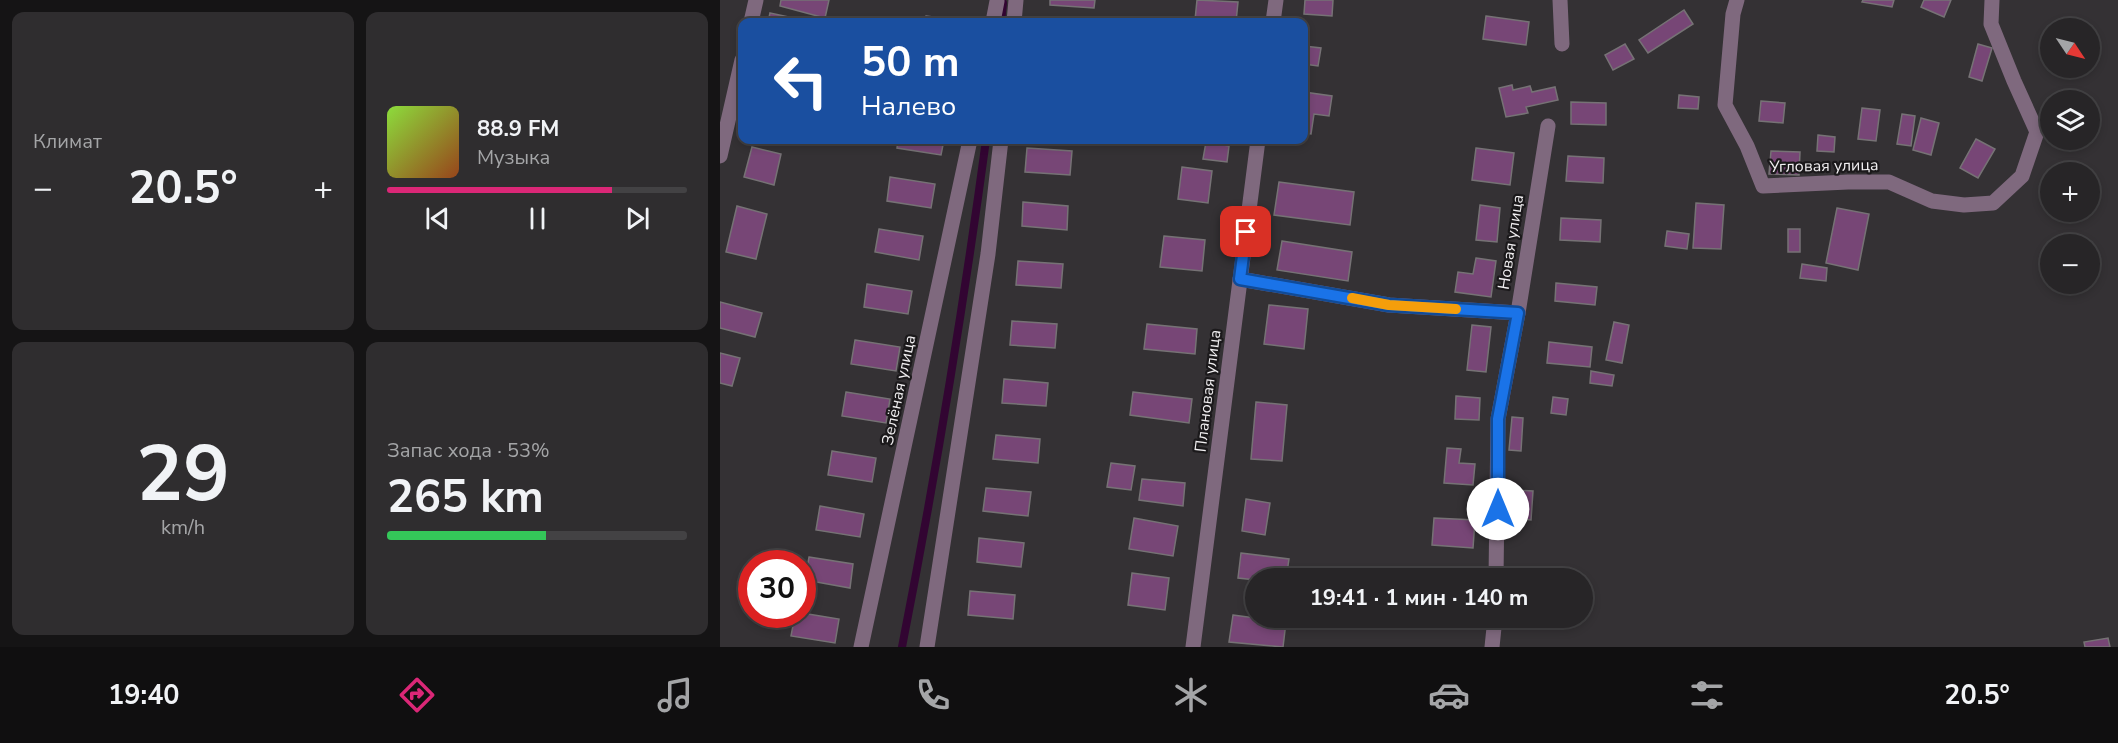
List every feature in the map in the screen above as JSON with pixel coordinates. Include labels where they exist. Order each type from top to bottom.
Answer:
[{"type":"street","points":[[752,18],[756,0]]},
{"type":"street","points":[[1014,18],[1016,0]]},
{"type":"street","points":[[1274,18],[1276,0]]},
{"type":"street","points":[[1560,0],[1562,44]]},
{"type":"street","name":"Угловая улица","points":[[1737,0],[1733,14],[1725,105],[1747,146],[1762,186],[1889,182],[1932,201],[1964,205],[1993,203],[2022,176],[2037,132],[1991,24],[1992,0]]},
{"type":"street","points":[[994,18],[998,1]]},
{"type":"street","points":[[720,156],[738,77]]},
{"type":"street","name":"Новая улица","points":[[1496,568],[1498,419],[1518,313],[1548,126]]},
{"type":"street","name":"Зелёная улица","points":[[861,647],[969,144]]},
{"type":"street","points":[[927,647],[988,254],[1001,144]]},
{"type":"street","name":"Плановая улица","points":[[1193,647],[1257,144]]},
{"type":"street","points":[[1240,279],[1389,305],[1518,313]]},
{"type":"street","points":[[1492,647],[1494,628]]},
{"type":"building","points":[[781,0],[829,0],[825,18],[780,6]]},
{"type":"building","points":[[1050,0],[1095,0],[1094,8],[1050,5]]},
{"type":"building","points":[[1197,0],[1238,2],[1236,18],[1195,18]]},
{"type":"building","points":[[1305,0],[1333,0],[1332,16],[1304,14]]},
{"type":"building","points":[[1863,0],[1894,0],[1892,7],[1862,2]]},
{"type":"building","points":[[1924,0],[1951,0],[1944,17],[1921,7]]},
{"type":"building","points":[[1684,10],[1693,24],[1648,53],[1639,40]]},
{"type":"building","points":[[770,13],[794,18],[769,18]]},
{"type":"building","points":[[1486,16],[1529,22],[1526,45],[1483,39]]},
{"type":"building","points":[[1625,44],[1634,59],[1613,70],[1605,55]]},
{"type":"building","points":[[1978,44],[1992,48],[1982,81],[1969,77]]},
{"type":"building","points":[[1308,46],[1321,48],[1318,66],[1308,65]]},
{"type":"building","points":[[1512,85],[1513,90],[1530,86],[1532,92],[1555,87],[1558,100],[1526,107],[1528,113],[1506,117],[1499,88]]},
{"type":"building","points":[[1308,93],[1332,96],[1329,116],[1314,114],[1311,134],[1308,134]]},
{"type":"building","points":[[1679,95],[1699,97],[1698,109],[1678,108]]},
{"type":"building","points":[[1761,101],[1785,103],[1783,123],[1759,121]]},
{"type":"building","points":[[1571,102],[1606,103],[1606,125],[1571,124]]},
{"type":"building","points":[[1862,108],[1880,110],[1876,141],[1858,139]]},
{"type":"building","points":[[1902,114],[1915,116],[1911,146],[1897,144]]},
{"type":"building","points":[[1921,118],[1939,123],[1931,155],[1913,150]]},
{"type":"building","points":[[1818,135],[1835,137],[1834,152],[1817,151]]},
{"type":"building","points":[[1976,139],[1995,149],[1978,178],[1960,168]]},
{"type":"building","points":[[898,144],[943,144],[941,155],[897,148]]},
{"type":"building","points":[[1206,144],[1229,146],[1227,162],[1203,159]]},
{"type":"building","points":[[752,147],[781,154],[774,185],[744,177]]},
{"type":"building","points":[[1027,148],[1072,151],[1070,175],[1025,172]]},
{"type":"building","points":[[1476,148],[1514,153],[1510,185],[1472,180]]},
{"type":"building","points":[[1771,151],[1800,152],[1799,175],[1769,174]]},
{"type":"building","points":[[1568,156],[1604,158],[1603,183],[1566,181]]},
{"type":"building","points":[[1182,167],[1212,171],[1208,203],[1178,199]]},
{"type":"building","points":[[890,177],[935,184],[931,208],[887,201]]},
{"type":"building","points":[[1279,182],[1354,192],[1350,225],[1274,215]]},
{"type":"building","points":[[1023,202],[1068,206],[1067,230],[1022,226]]},
{"type":"building","points":[[1696,203],[1724,205],[1721,249],[1693,248]]},
{"type":"building","points":[[1480,205],[1500,208],[1497,242],[1476,240]]},
{"type":"building","points":[[737,206],[767,214],[756,259],[726,252]]},
{"type":"building","points":[[1837,208],[1869,214],[1858,270],[1826,263]]},
{"type":"building","points":[[1561,218],[1601,220],[1600,242],[1560,240]]},
{"type":"building","points":[[879,229],[923,236],[919,260],[875,252]]},
{"type":"building","points":[[1788,229],[1800,229],[1800,252],[1788,252]]},
{"type":"building","points":[[1667,231],[1689,234],[1687,249],[1665,246]]},
{"type":"building","points":[[1164,236],[1205,240],[1202,271],[1160,267]]},
{"type":"building","points":[[1282,241],[1352,252],[1348,281],[1277,270]]},
{"type":"building","points":[[1476,258],[1496,261],[1491,297],[1455,292],[1458,272],[1473,274]]},
{"type":"building","points":[[1018,261],[1063,264],[1061,288],[1016,285]]},
{"type":"building","points":[[1802,264],[1827,268],[1826,281],[1800,278]]},
{"type":"building","points":[[1556,283],[1597,287],[1595,305],[1555,301]]},
{"type":"building","points":[[867,284],[912,291],[908,314],[864,307]]},
{"type":"building","points":[[720,302],[762,313],[755,337],[720,328]]},
{"type":"building","points":[[1269,305],[1308,309],[1304,349],[1264,344]]},
{"type":"building","points":[[1012,321],[1057,324],[1055,348],[1010,345]]},
{"type":"building","points":[[1614,322],[1629,325],[1622,363],[1606,360]]},
{"type":"building","points":[[1147,324],[1197,329],[1195,354],[1144,349]]},
{"type":"building","points":[[1472,325],[1491,327],[1486,372],[1467,370]]},
{"type":"building","points":[[855,340],[900,347],[896,371],[851,364]]},
{"type":"building","points":[[1549,342],[1592,347],[1590,367],[1547,363]]},
{"type":"building","points":[[720,353],[740,358],[732,386],[720,383]]},
{"type":"building","points":[[1591,371],[1614,375],[1612,386],[1590,383]]},
{"type":"building","points":[[1004,379],[1048,383],[1046,406],[1002,403]]},
{"type":"building","points":[[846,392],[890,399],[886,423],[842,416]]},
{"type":"building","points":[[1133,392],[1192,399],[1189,423],[1130,415]]},
{"type":"building","points":[[1456,396],[1480,398],[1479,420],[1455,419]]},
{"type":"building","points":[[1553,397],[1568,399],[1566,415],[1551,413]]},
{"type":"building","points":[[1256,402],[1287,405],[1282,461],[1251,459]]},
{"type":"building","points":[[1512,417],[1523,418],[1521,451],[1509,450]]},
{"type":"building","points":[[996,435],[1040,439],[1038,463],[993,459]]},
{"type":"building","points":[[1447,448],[1461,449],[1459,463],[1475,464],[1473,485],[1444,483]]},
{"type":"building","points":[[832,451],[876,458],[872,482],[828,475]]},
{"type":"building","points":[[1111,463],[1135,466],[1131,490],[1107,487]]},
{"type":"building","points":[[1142,479],[1185,483],[1183,506],[1139,500]]},
{"type":"building","points":[[986,488],[1031,492],[1028,516],[983,511]]},
{"type":"building","points":[[1514,490],[1533,491],[1531,520],[1512,518]]},
{"type":"building","points":[[1246,499],[1270,503],[1265,535],[1242,531]]},
{"type":"building","points":[[820,506],[864,514],[860,537],[816,530]]},
{"type":"building","points":[[1134,518],[1178,526],[1173,556],[1129,549]]},
{"type":"building","points":[[1434,518],[1475,520],[1473,548],[1432,545]]},
{"type":"building","points":[[979,538],[1024,543],[1021,567],[977,562]]},
{"type":"building","points":[[1241,553],[1289,559],[1288,568],[1245,568],[1245,579],[1238,578]]},
{"type":"building","points":[[816,558],[853,564],[850,588],[816,582]]},
{"type":"building","points":[[1132,573],[1169,578],[1165,610],[1128,605]]},
{"type":"building","points":[[970,591],[1015,595],[1013,619],[968,615]]},
{"type":"building","points":[[816,615],[839,619],[835,643],[791,636],[793,628],[816,628]]},
{"type":"building","points":[[1233,615],[1245,617],[1245,628],[1285,628],[1283,647],[1229,642]]},
{"type":"building","points":[[2108,638],[2110,647],[2085,647],[2084,642]]},
{"type":"waterway","points":[[1001,18],[1003,3]]},
{"type":"waterway","points":[[902,647],[948,394],[985,144]]},
{"type":"slow traffic","points":[[1352,298],[1389,305],[1456,309]]},
{"type":"route","points":[[1246,232],[1240,279],[1389,305],[1518,313],[1498,419],[1498,509]]}]
